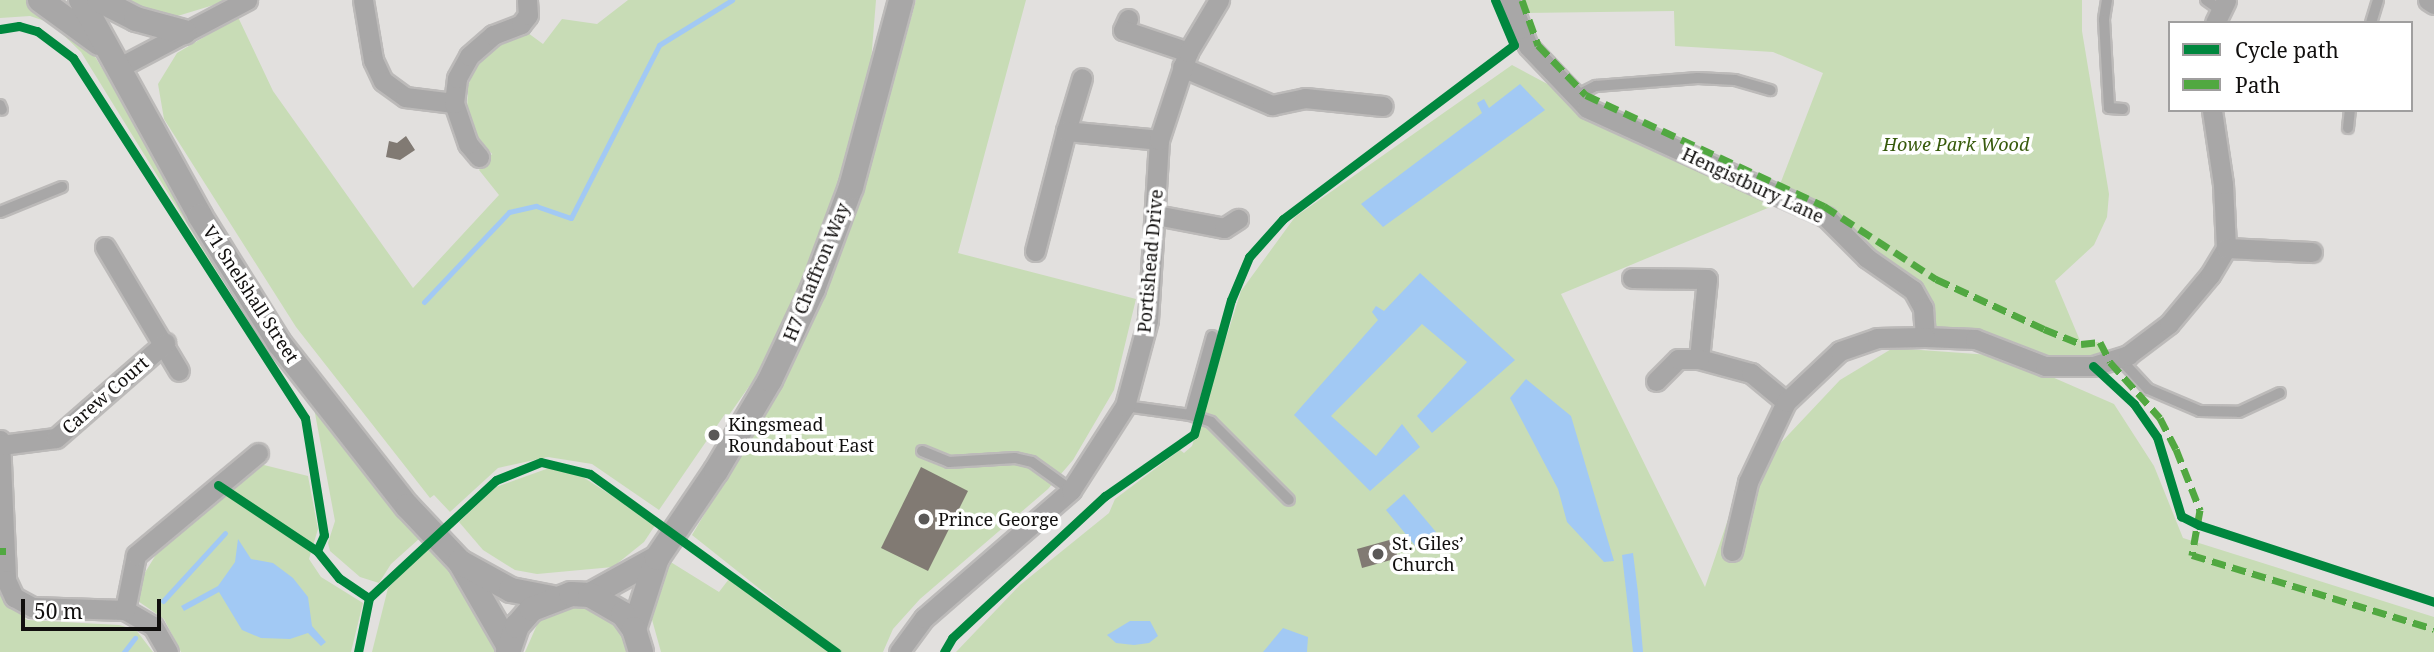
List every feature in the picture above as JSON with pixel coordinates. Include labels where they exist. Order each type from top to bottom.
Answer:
[{"type":"street","points":[[40,0],[114,60],[184,32],[247,0]]},
{"type":"street","name":"V1 Snelshall Street","points":[[81,0],[200,216],[279,343],[412,511],[460,562],[509,649]]},
{"type":"street","points":[[99,0],[136,19],[184,32]]},
{"type":"street","points":[[363,0],[373,60],[383,81],[405,97],[454,103]]},
{"type":"street","points":[[479,158],[468,144],[454,103],[457,79],[469,56],[493,35],[521,24],[528,15],[527,0]]},
{"type":"street","name":"H7 Chaffron Way","points":[[638,640],[657,558],[702,492],[770,380],[813,289],[851,187],[901,0]]},
{"type":"street","name":"Portishead Drive","points":[[899,652],[924,618],[1071,490],[1125,407],[1148,320],[1159,139],[1185,60],[1219,0]]},
{"type":"street","name":"Hengistbury Lane","points":[[1510,0],[1528,46],[1587,108],[1826,217],[1867,258],[1913,290],[1923,308],[1925,337]]},
{"type":"street","points":[[2427,0],[2434,4]]},
{"type":"street","points":[[1128,19],[1123,30],[1272,105],[1305,98],[1383,106]]},
{"type":"street","points":[[1035,251],[1082,78]]},
{"type":"street","points":[[1732,551],[1748,482],[1786,402],[1840,351],[1877,338],[1975,339],[2045,366],[2093,366],[2120,359],[2169,324],[2227,248],[2223,184],[2212,112]]},
{"type":"street","points":[[1066,131],[1159,139]]},
{"type":"street","points":[[1156,215],[1224,228],[1238,219]]},
{"type":"street","name":"Carew Court","points":[[105,247],[165,343],[179,372]]},
{"type":"street","points":[[2227,248],[2312,252]]},
{"type":"street","points":[[1632,278],[1707,279],[1699,359]]},
{"type":"street","name":"Carew Court","points":[[0,442],[57,438],[165,343]]},
{"type":"street","points":[[1656,381],[1678,359],[1699,359],[1751,373],[1786,402]]},
{"type":"street","points":[[0,442],[3,551],[6,580],[14,597],[32,607],[125,610],[153,626],[168,652]]},
{"type":"street","points":[[125,610],[136,555],[258,453]]},
{"type":"street","name":"H7 Chaffron Way","points":[[590,595],[657,558]]},
{"type":"street","name":"V1 Snelshall Street","points":[[460,562],[511,590],[552,598],[590,595]]},
{"type":"street","points":[[590,595],[615,608],[638,640]]},
{"type":"street","points":[[509,649],[517,626],[532,609],[552,598]]},
{"type":"lane","points":[[2107,0],[2104,20],[2109,108],[2123,109]]},
{"type":"lane","points":[[2372,21],[2378,0]]},
{"type":"lane","points":[[1574,97],[1596,86],[1698,78],[1735,80],[1770,90]]},
{"type":"lane","points":[[2348,128],[2350,112]]},
{"type":"lane","points":[[0,212],[62,187]]},
{"type":"lane","points":[[1190,415],[1212,336]]},
{"type":"lane","points":[[2120,359],[2148,389],[2200,411],[2239,412],[2280,393]]},
{"type":"lane","points":[[1125,407],[1190,415],[1211,422],[1289,500]]},
{"type":"lane","points":[[922,451],[949,462],[1024,460],[1071,490]]},
{"type":"green space","points":[[0,0],[33,0],[91,50],[187,209],[420,538],[391,564],[379,583],[360,577],[330,551],[328,543],[335,521],[314,408],[213,266],[81,52],[51,23],[30,16],[0,18]]},
{"type":"green space","points":[[124,0],[230,0],[171,18],[149,14]]},
{"type":"green space","points":[[628,0],[876,0],[869,87],[830,223],[762,368],[729,415],[725,414],[659,510],[592,464],[548,457],[498,468],[450,512],[434,495],[430,498],[296,327],[164,119],[158,84],[177,53],[238,17],[273,91],[413,288],[499,195],[479,170],[492,154],[474,133],[467,112],[468,86],[476,64],[492,49],[528,33],[543,44],[562,19],[597,24]]},
{"type":"green space","points":[[916,0],[1026,0],[958,253],[1136,299],[1114,390],[1073,460],[1048,489],[920,599],[893,629],[883,652],[839,652],[692,535],[771,402],[815,317],[861,200]]},
{"type":"green space","name":"Howe Park Wood","points":[[1522,0],[2082,0],[2082,31],[2109,194],[2107,217],[2094,245],[2055,281],[2081,343],[2100,342],[2110,362],[2045,366],[1975,339],[1925,337],[1913,290],[1777,192],[1823,73],[1773,52],[1675,46],[1674,11],[1525,13]]},
{"type":"green space","points":[[1512,65],[1775,205],[1561,294],[1705,587],[1739,487],[1840,380],[1893,348],[2004,356],[2114,404],[2154,466],[2183,538],[2434,617],[2434,652],[956,652],[1020,585],[1109,513],[1115,499],[1180,450],[1184,453],[1192,446],[1241,291],[1295,217]]},
{"type":"green space","points":[[256,463],[308,476],[318,529],[309,559],[321,577],[363,603],[351,652],[181,652],[164,619],[135,599],[141,579],[157,553]]},
{"type":"green space","points":[[549,468],[572,470],[656,524],[644,542],[613,567],[537,574],[515,570],[483,550],[459,522],[496,487]]},
{"type":"green space","points":[[428,547],[447,563],[498,652],[372,652],[388,588]]},
{"type":"green space","points":[[669,561],[719,592],[729,579],[829,652],[661,652],[651,616]]},
{"type":"green space","points":[[0,595],[27,620],[119,625],[136,630],[153,652],[0,652]]},
{"type":"green space","points":[[589,603],[619,621],[631,652],[525,652],[540,618],[554,608]]},
{"type":"water","points":[[1520,84],[1545,110],[1383,227],[1361,204],[1482,113],[1477,103],[1484,99],[1489,108]]},
{"type":"water","points":[[1420,273],[1515,360],[1432,433],[1417,416],[1467,362],[1422,324],[1331,416],[1376,456],[1402,424],[1420,447],[1370,491],[1294,415],[1378,320],[1372,312],[1376,306],[1384,311]]},
{"type":"water","points":[[1526,379],[1571,416],[1614,561],[1604,562],[1567,522],[1558,489],[1510,398]]},
{"type":"water","points":[[1404,494],[1436,532],[1417,548],[1386,510]]},
{"type":"water","points":[[238,539],[251,559],[273,563],[293,578],[308,597],[312,626],[326,642],[321,646],[308,633],[290,639],[261,638],[242,630],[219,592],[184,611],[181,606],[218,586],[235,562]]},
{"type":"water","points":[[1633,553],[1643,652],[1633,652],[1622,555]]},
{"type":"water","points":[[1130,621],[1150,621],[1158,636],[1149,643],[1134,645],[1116,643],[1107,635]]},
{"type":"water","points":[[1283,628],[1308,637],[1307,652],[1263,652]]},
{"type":"building","points":[[406,136],[415,150],[400,160],[386,157],[389,141],[397,143]]},
{"type":"building","name":"Prince George","points":[[921,467],[968,491],[928,571],[881,548]]},
{"type":"building","name":"St. Giles’ Church","points":[[1393,539],[1398,558],[1362,568],[1357,549]]},
{"type":"waterway","points":[[424,302],[509,212],[536,206],[571,218],[659,45],[732,0]]},
{"type":"waterway","points":[[163,601],[225,533]]},
{"type":"waterway","points":[[124,652],[135,638]]},
{"type":"marked path","points":[[1522,0],[1538,45],[1586,95],[1824,206],[1936,279],[2081,344],[2100,342],[2110,362],[2160,418],[2176,449],[2200,510],[2192,555],[2434,629]]},
{"type":"marked path","points":[[0,551],[6,551]]},
{"type":"cycle path","points":[[944,652],[952,638],[1105,496],[1194,434],[1231,300],[1249,257],[1283,219],[1514,45],[1495,0]]},
{"type":"cycle path","points":[[0,29],[19,26],[37,31],[73,58],[305,418],[324,535],[317,551],[339,578],[369,598]]},
{"type":"cycle path","points":[[2093,366],[2134,404],[2157,437],[2181,516],[2199,525],[2434,602]]},
{"type":"cycle path","points":[[358,652],[369,598],[496,480],[541,462],[590,474],[836,652]]},
{"type":"cycle path","points":[[218,485],[317,551]]},
{"type":"place","name":"Kingsmead Roundabout East","points":[[714,435]]},
{"type":"place","name":"Prince George","points":[[924,519]]},
{"type":"place","name":"St. Giles’ Church","points":[[1378,554]]}]
